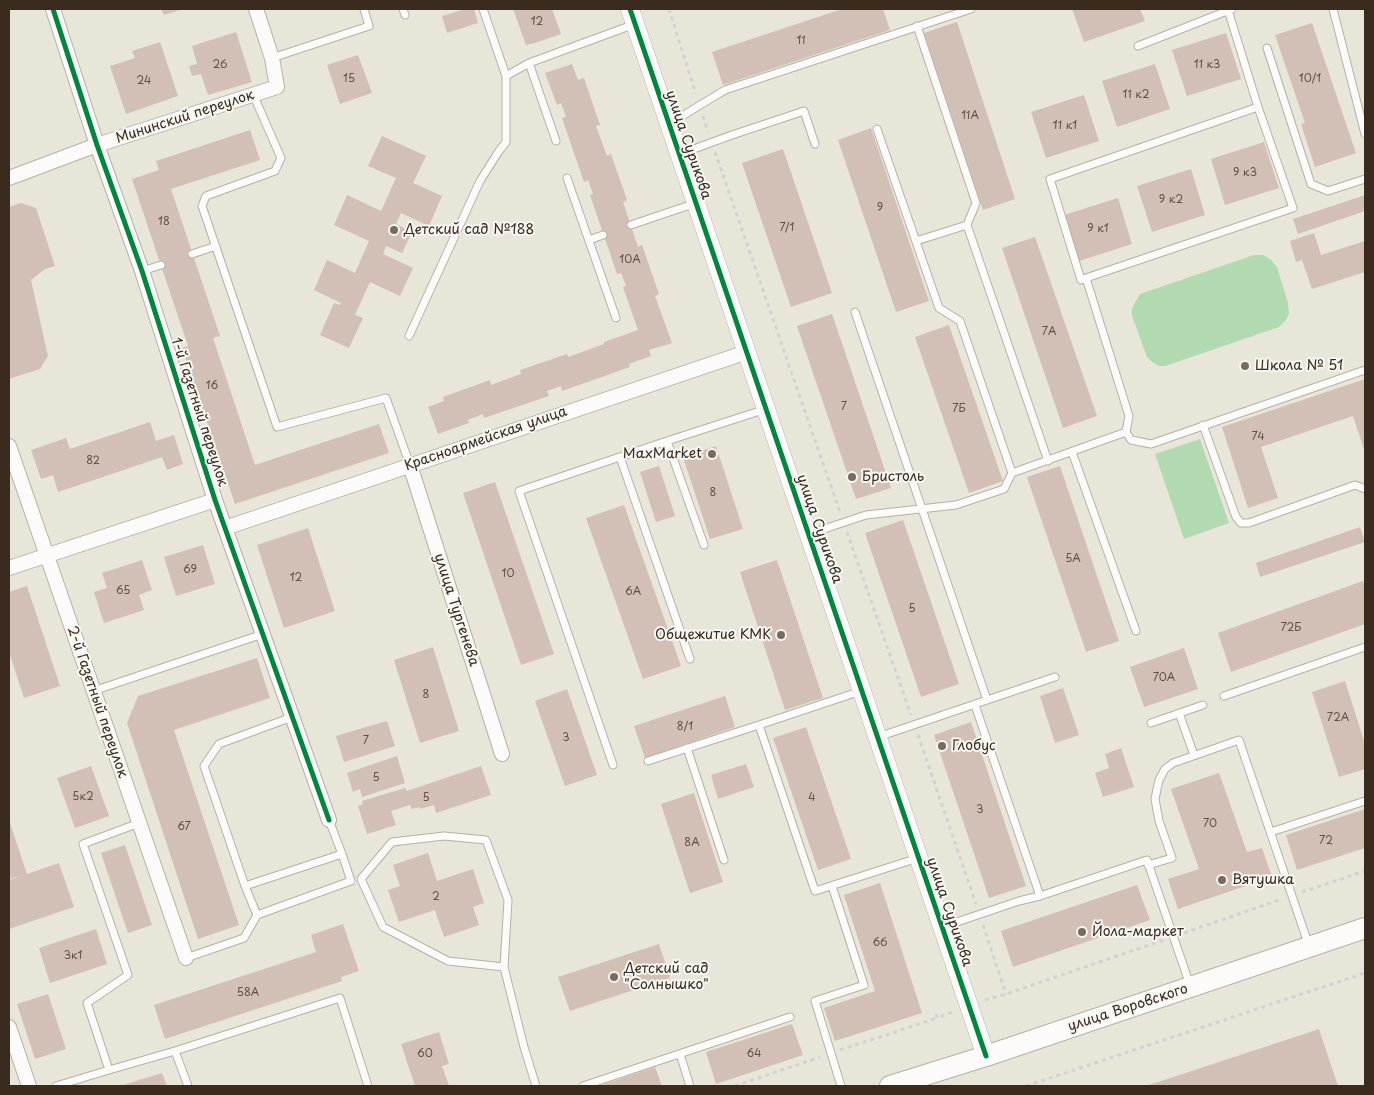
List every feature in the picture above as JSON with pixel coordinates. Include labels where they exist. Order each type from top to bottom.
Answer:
[{"type":"main road","name":"улица Воровского","points":[[899,1085],[1365,928]]},
{"type":"street","name":"1-й Газетный переулок","points":[[53,9],[97,145],[142,271],[215,500],[329,820]]},
{"type":"street","points":[[256,9],[272,58]]},
{"type":"street","name":"улица Сурикова","points":[[633,16],[986,1056]]},
{"type":"street","name":"Мининский переулок","points":[[9,178],[97,145],[277,87],[272,58]]},
{"type":"street","name":"Красноармейская улица","points":[[225,528],[746,352]]},
{"type":"street","name":"2-й Газетный переулок","points":[[9,446],[186,958]]},
{"type":"street","name":"улица Тургенева","points":[[410,465],[502,754]]},
{"type":"street","points":[[9,568],[215,500]]},
{"type":"street","points":[[9,1027],[29,1086]]},
{"type":"lane","points":[[272,58],[370,26],[364,9]]},
{"type":"lane","points":[[409,336],[480,181],[506,142],[506,76],[483,9]]},
{"type":"lane","points":[[669,124],[725,90],[971,9]]},
{"type":"lane","points":[[1333,9],[1365,134]]},
{"type":"lane","points":[[1138,46],[1230,10],[1258,107],[1293,208],[1081,280],[1050,179],[1258,107]]},
{"type":"lane","points":[[506,76],[529,63],[633,16]]},
{"type":"lane","points":[[917,26],[976,203],[967,225],[1048,461]]},
{"type":"lane","points":[[1266,48],[1311,184],[1328,191],[1365,179]]},
{"type":"lane","points":[[529,63],[556,141]]},
{"type":"lane","points":[[253,94],[281,158],[275,172],[206,196],[202,206],[277,427],[386,398],[410,465]]},
{"type":"lane","points":[[680,154],[804,111],[815,144]]},
{"type":"lane","points":[[876,129],[939,308],[960,321],[1012,473]]},
{"type":"lane","points":[[567,178],[616,318]]},
{"type":"lane","points":[[631,225],[696,202]]},
{"type":"lane","points":[[916,241],[967,225]]},
{"type":"lane","points":[[588,240],[604,235]]},
{"type":"lane","points":[[192,254],[216,246]]},
{"type":"lane","points":[[142,271],[160,264]]},
{"type":"lane","points":[[1086,278],[1129,416],[1126,432],[1131,440],[1151,444],[1365,370]]},
{"type":"lane","points":[[855,312],[987,700]]},
{"type":"lane","points":[[613,765],[519,491],[766,408]]},
{"type":"lane","points":[[1203,426],[1236,517],[1241,523],[1249,523],[1354,485],[1365,490]]},
{"type":"lane","points":[[809,534],[866,515],[956,505],[1004,489],[1012,473],[1126,432]]},
{"type":"lane","points":[[667,441],[704,544]]},
{"type":"lane","points":[[1072,452],[1136,631]]},
{"type":"lane","points":[[620,457],[690,659]]},
{"type":"lane","points":[[93,691],[263,634]]},
{"type":"lane","points":[[1224,696],[1365,647]]},
{"type":"lane","points":[[878,738],[1055,677]]},
{"type":"lane","points":[[648,761],[862,691]]},
{"type":"lane","points":[[975,704],[1040,896]]},
{"type":"lane","points":[[1151,723],[1204,705]]},
{"type":"lane","points":[[1179,713],[1194,755]]},
{"type":"lane","points":[[257,915],[245,886],[204,766],[219,744],[292,717]]},
{"type":"lane","points":[[759,725],[815,892],[919,858]]},
{"type":"lane","points":[[1148,865],[1172,858],[1159,821],[1155,799],[1159,780],[1165,769],[1172,763],[1239,740],[1309,946]]},
{"type":"lane","points":[[688,748],[724,860]]},
{"type":"lane","points":[[1271,832],[1365,801]]},
{"type":"lane","points":[[186,958],[244,938],[257,915],[350,882],[329,820]]},
{"type":"lane","points":[[109,1070],[87,1003],[128,975],[83,844],[139,823]]},
{"type":"lane","points":[[504,967],[448,961],[383,927],[361,879],[392,842],[444,836],[486,840],[508,900],[504,967],[536,1086]]},
{"type":"lane","points":[[245,886],[342,854]]},
{"type":"lane","points":[[942,927],[1019,900],[1040,896],[1147,860],[1191,987]]},
{"type":"lane","points":[[832,886],[864,985],[816,1001],[841,1086]]},
{"type":"lane","points":[[56,1086],[175,1051],[340,998],[368,1086]]},
{"type":"lane","points":[[583,1086],[790,1017]]},
{"type":"lane","points":[[175,1051],[188,1086]]},
{"type":"lane","points":[[680,1054],[690,1086]]},
{"type":"path","points":[[669,9],[712,142],[1006,994],[984,1000]]},
{"type":"path","points":[[1026,1086],[1365,973]]},
{"type":"path","points":[[936,1014],[937,1018],[952,1012]]},
{"type":"green space","points":[[1254,255],[1263,255],[1270,259],[1277,267],[1288,303],[1289,314],[1279,327],[1165,366],[1159,366],[1147,357],[1132,316],[1132,308],[1140,294]]},
{"type":"green space","points":[[1200,439],[1229,523],[1184,539],[1155,454]]},
{"type":"building","points":[[161,9],[183,9],[164,15]]},
{"type":"building","points":[[466,9],[474,9],[478,23],[447,33],[442,16]]},
{"type":"building","points":[[513,9],[552,9],[561,34],[526,45]]},
{"type":"building","points":[[842,9],[883,9],[890,30],[723,85],[712,52]]},
{"type":"building","points":[[1072,9],[1140,9],[1145,21],[1084,42]]},
{"type":"building","points":[[957,22],[1015,199],[983,210],[924,33]]},
{"type":"building","points":[[1312,23],[1356,153],[1315,167],[1301,124],[1305,123],[1275,35]]},
{"type":"building","points":[[236,32],[252,82],[208,95],[201,74],[192,76],[189,66],[197,64],[192,46]]},
{"type":"building","points":[[1226,33],[1241,79],[1187,96],[1172,50]]},
{"type":"building","points":[[160,42],[178,96],[126,114],[110,66],[135,58],[132,51]]},
{"type":"building","points":[[358,55],[372,93],[340,104],[327,65]]},
{"type":"building","points":[[572,64],[578,80],[584,78],[600,125],[596,126],[607,156],[611,154],[627,200],[623,202],[638,247],[642,245],[659,294],[655,296],[672,343],[649,350],[651,356],[629,364],[630,367],[562,391],[561,386],[547,391],[549,396],[484,418],[483,414],[468,420],[469,423],[438,434],[428,407],[444,401],[443,397],[490,380],[491,385],[521,374],[520,370],[567,354],[568,357],[638,330],[623,287],[626,286],[621,273],[617,274],[590,195],[593,194],[588,180],[584,182],[562,118],[566,117],[561,103],[557,105],[545,73]]},
{"type":"building","points":[[1155,64],[1170,109],[1117,127],[1102,81]]},
{"type":"building","points":[[1084,95],[1099,141],[1046,158],[1031,112]]},
{"type":"building","points":[[871,128],[929,301],[896,312],[838,140]]},
{"type":"building","points":[[250,130],[260,160],[171,189],[220,336],[213,338],[255,465],[379,424],[389,453],[235,504],[182,348],[188,346],[132,179],[159,170],[156,161]]},
{"type":"building","points":[[382,136],[426,156],[413,183],[442,196],[429,226],[401,213],[396,224],[412,232],[402,253],[386,246],[383,254],[413,268],[400,296],[370,282],[355,315],[363,318],[349,348],[320,335],[334,303],[340,305],[341,303],[314,290],[327,260],[355,273],[369,241],[334,225],[347,195],[381,211],[396,178],[368,166]]},
{"type":"building","points":[[1264,142],[1279,188],[1225,205],[1211,159]]},
{"type":"building","points":[[783,149],[832,293],[791,307],[742,163]]},
{"type":"building","points":[[1191,169],[1205,215],[1152,232],[1137,186]]},
{"type":"building","points":[[1365,195],[1365,211],[1298,234],[1293,219]]},
{"type":"building","points":[[1118,198],[1132,244],[1079,261],[1064,215]]},
{"type":"building","points":[[21,203],[36,208],[55,266],[45,269],[31,280],[48,356],[40,369],[9,379],[9,207]]},
{"type":"building","points":[[1314,233],[1321,255],[1365,241],[1365,272],[1312,289],[1302,260],[1296,262],[1290,241]]},
{"type":"building","points":[[1035,237],[1097,416],[1063,428],[1002,248]]},
{"type":"building","points":[[832,314],[891,488],[856,499],[797,326]]},
{"type":"building","points":[[949,325],[1003,481],[969,493],[915,337]]},
{"type":"building","points":[[1365,379],[1365,452],[1353,416],[1261,447],[1278,498],[1248,508],[1222,427]]},
{"type":"building","points":[[150,422],[156,441],[174,435],[183,464],[167,470],[162,457],[58,492],[53,475],[41,479],[31,450],[66,438],[70,449]]},
{"type":"building","points":[[716,446],[743,529],[710,539],[683,457]]},
{"type":"building","points":[[659,466],[675,516],[656,522],[640,472]]},
{"type":"building","points":[[1060,466],[1119,641],[1086,652],[1027,477]]},
{"type":"building","points":[[495,482],[554,654],[521,665],[463,493]]},
{"type":"building","points":[[624,505],[681,666],[643,679],[586,518]]},
{"type":"building","points":[[903,520],[959,684],[921,697],[865,533]]},
{"type":"building","points":[[1360,527],[1365,542],[1260,577],[1256,563]]},
{"type":"building","points":[[308,528],[335,611],[284,628],[257,545]]},
{"type":"building","points":[[203,545],[215,584],[176,596],[164,557]]},
{"type":"building","points":[[142,560],[152,590],[139,595],[144,610],[104,623],[94,592],[107,588],[102,573]]},
{"type":"building","name":"Общежитие КМК","points":[[777,560],[823,698],[785,710],[740,572]]},
{"type":"building","points":[[1363,581],[1365,587],[1365,624],[1231,672],[1218,633]]},
{"type":"building","points":[[27,586],[60,686],[24,698],[9,652],[9,592]]},
{"type":"building","points":[[433,647],[459,731],[420,743],[394,660]]},
{"type":"building","points":[[1184,648],[1198,689],[1144,707],[1130,667]]},
{"type":"building","points":[[257,658],[270,698],[174,730],[239,925],[198,939],[127,723],[138,696]]},
{"type":"building","points":[[1345,681],[1365,744],[1365,769],[1339,777],[1312,692]]},
{"type":"building","points":[[1063,688],[1079,735],[1055,743],[1040,696]]},
{"type":"building","points":[[567,689],[597,775],[565,786],[535,701]]},
{"type":"building","points":[[725,696],[735,727],[645,758],[634,726]]},
{"type":"building","points":[[387,721],[395,746],[344,762],[336,736]]},
{"type":"building","points":[[971,722],[1026,886],[989,898],[934,735]]},
{"type":"building","points":[[806,727],[851,859],[818,870],[773,738]]},
{"type":"building","points":[[1121,748],[1134,787],[1103,797],[1095,773],[1109,768],[1105,754]]},
{"type":"building","points":[[397,756],[405,783],[362,797],[360,789],[353,792],[347,773]]},
{"type":"building","points":[[746,764],[754,787],[718,799],[711,775]]},
{"type":"building","points":[[91,766],[109,816],[75,828],[57,778]]},
{"type":"building","points":[[481,766],[491,795],[436,813],[434,805],[412,809],[410,805],[391,811],[396,825],[367,834],[358,806],[363,804],[362,801],[405,788],[407,791]]},
{"type":"building","points":[[1219,773],[1247,852],[1262,848],[1272,877],[1178,909],[1168,879],[1199,869],[1171,789]]},
{"type":"building","points":[[694,793],[723,882],[690,893],[661,804]]},
{"type":"building","points":[[1365,809],[1365,848],[1297,870],[1286,835]]},
{"type":"building","points":[[9,820],[27,874],[59,863],[74,907],[9,929],[9,880],[23,875],[9,879]]},
{"type":"building","points":[[125,845],[152,925],[128,933],[101,853]]},
{"type":"building","points":[[428,853],[437,881],[473,869],[484,903],[473,907],[479,925],[444,937],[435,910],[399,922],[388,890],[400,886],[393,865]]},
{"type":"building","points":[[880,883],[922,1013],[835,1041],[824,1008],[875,991],[844,895]]},
{"type":"building","points":[[1137,885],[1150,920],[1013,967],[1001,931]]},
{"type":"building","points":[[343,924],[359,971],[341,977],[342,981],[165,1039],[154,1005],[316,952],[311,935]]},
{"type":"building","points":[[96,929],[107,964],[50,983],[39,948]]},
{"type":"building","name":"Детский сад \"Солнышко\"","points":[[659,944],[670,978],[570,1011],[558,977]]},
{"type":"building","points":[[48,994],[66,1049],[35,1059],[17,1004]]},
{"type":"building","points":[[792,1024],[803,1055],[716,1084],[706,1052]]},
{"type":"building","points":[[1319,1029],[1338,1086],[1146,1086]]},
{"type":"building","points":[[439,1032],[449,1064],[442,1066],[449,1086],[415,1086],[401,1044]]},
{"type":"building","points":[[655,1067],[662,1086],[599,1086]]},
{"type":"building","points":[[162,1073],[167,1086],[120,1086]]},
{"type":"cycle path","points":[[53,9],[97,145],[142,271],[215,500],[329,820]]},
{"type":"cycle path","points":[[630,9],[986,1056]]},
{"type":"place","name":"Детский сад №188","points":[[394,230]]},
{"type":"place","name":"Школа № 51","points":[[1245,366]]},
{"type":"place","name":"MaxMarket","points":[[712,454]]},
{"type":"place","name":"Бристоль","points":[[852,477]]},
{"type":"place","name":"Общежитие КМК","points":[[781,635]]},
{"type":"place","name":"Глобус","points":[[942,746]]},
{"type":"place","name":"Вятушка","points":[[1222,880]]},
{"type":"place","name":"Йола-маркет","points":[[1082,932]]},
{"type":"place","name":"Детский сад \"Солнышко\"","points":[[614,977]]}]
